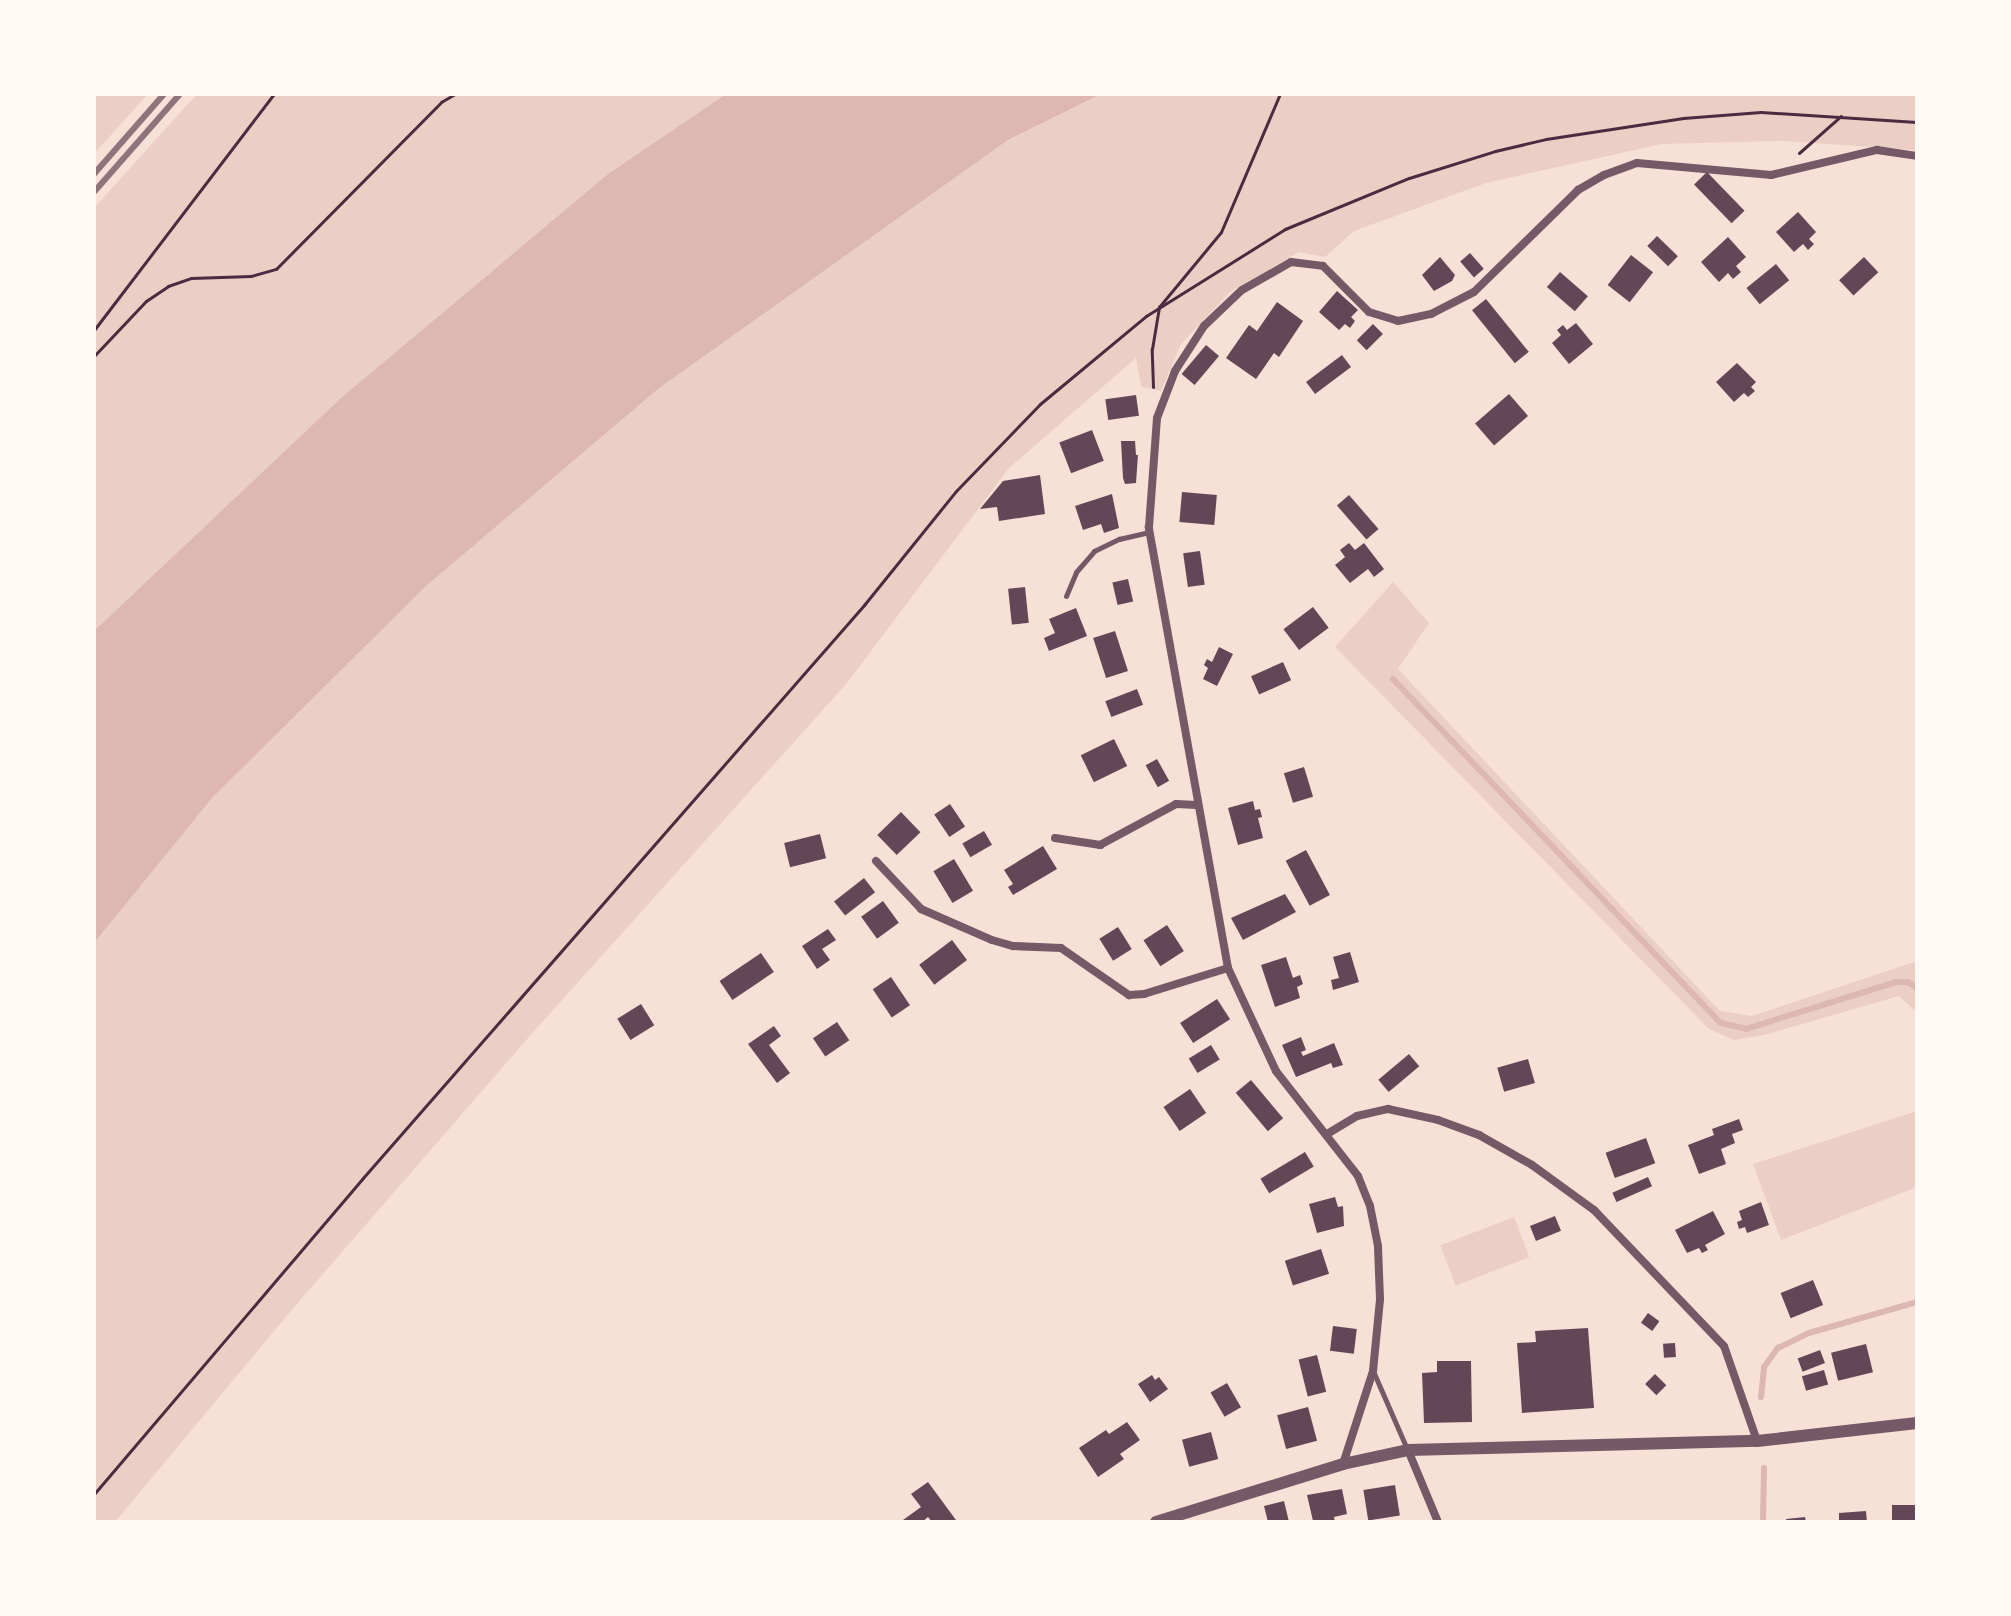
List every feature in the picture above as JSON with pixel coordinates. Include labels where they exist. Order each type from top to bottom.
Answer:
[{"type":"street","points":[[1343,1464],[1373,1371],[1380,1299],[1378,1246],[1370,1206],[1358,1176],[1327,1134],[1299,1105],[1276,1071],[1228,968],[1197,805],[1177,669],[1160,601],[1149,532],[1157,418],[1175,371],[1204,326],[1242,290],[1291,262],[1323,266],[1369,312],[1398,321],[1431,314],[1474,292],[1578,190],[1604,175],[1637,163],[1771,175],[1877,150],[1917,156]]},
{"type":"street","points":[[1055,838],[1100,845],[1176,804],[1197,805]]},
{"type":"street","points":[[876,861],[921,909],[1013,946],[1061,948],[1129,995],[1144,994],[1228,968]]},
{"type":"street","points":[[1327,1134],[1357,1116],[1388,1109],[1438,1120],[1479,1135],[1532,1165],[1594,1210],[1640,1254],[1724,1346],[1757,1441]]},
{"type":"street","points":[[1156,1522],[1343,1464],[1408,1450],[1757,1441],[1917,1423]]},
{"type":"street","points":[[1408,1450],[1438,1522]]},
{"type":"lane","points":[[1066,596],[1076,572],[1094,551],[1119,539],[1149,532]]},
{"type":"lane","points":[[1373,1371],[1408,1450]]},
{"type":"path","points":[[94,330],[274,94]]},
{"type":"path","points":[[94,356],[146,301],[168,286],[191,278],[251,276],[276,269],[441,102],[455,94]]},
{"type":"path","points":[[1157,418],[1152,349],[1159,307],[1221,232],[1280,94]]},
{"type":"path","points":[[94,1494],[362,1179],[864,605],[956,491],[1040,404],[1159,307],[1285,229],[1409,178],[1495,151],[1546,139],[1683,118],[1761,112],[1917,122]]},
{"type":"path","points":[[1771,175],[1842,116]]},
{"type":"shaded area","points":[[94,94],[148,94],[94,154]]},
{"type":"shaded area","points":[[197,94],[726,94],[608,174],[342,397],[94,631],[94,208]]},
{"type":"shaded area","points":[[726,94],[1101,94],[1008,140],[658,389],[425,587],[213,797],[94,943],[94,631],[342,397],[608,174]]},
{"type":"shaded area","points":[[1101,94],[1917,94],[1917,150],[1783,141],[1662,144],[1486,183],[1354,231],[1325,257],[1299,252],[1230,292],[1181,344],[1161,391],[1141,387],[1136,358],[1009,468],[847,683],[528,1038],[290,1312],[115,1522],[94,1522],[94,943],[213,797],[425,587],[658,389],[1008,140]]},
{"type":"shaded area","points":[[1393,582],[1429,623],[1398,669],[1720,1011],[1752,1016],[1917,961],[1917,1013],[1899,996],[1764,1035],[1734,1040],[1709,1029],[1335,647]]},
{"type":"shaded area","points":[[1917,1111],[1917,1187],[1781,1240],[1753,1164]]},
{"type":"shaded area","points":[[1514,1217],[1529,1257],[1456,1285],[1440,1245]]},
{"type":"building","points":[[1707,172],[1745,211],[1732,223],[1694,185]]},
{"type":"building","points":[[1798,212],[1816,232],[1809,239],[1814,244],[1808,250],[1803,244],[1794,252],[1776,232]]},
{"type":"building","points":[[1657,236],[1678,256],[1668,266],[1647,246]]},
{"type":"building","points":[[1728,237],[1746,257],[1736,266],[1741,272],[1733,279],[1728,273],[1719,282],[1701,262]]},
{"type":"building","points":[[1470,253],[1484,269],[1474,277],[1460,262]]},
{"type":"building","points":[[1631,255],[1653,272],[1630,302],[1608,285]]},
{"type":"building","points":[[1440,257],[1455,275],[1452,281],[1434,291],[1422,275]]},
{"type":"building","points":[[1864,257],[1878,272],[1853,296],[1839,280]]},
{"type":"building","points":[[1776,264],[1789,280],[1760,304],[1746,288]]},
{"type":"building","points":[[1560,272],[1588,296],[1575,311],[1547,287]]},
{"type":"building","points":[[1337,291],[1358,310],[1351,317],[1355,321],[1350,328],[1345,324],[1339,330],[1319,312]]},
{"type":"building","points":[[1486,299],[1529,352],[1515,363],[1472,310]]},
{"type":"building","points":[[1277,302],[1303,321],[1279,357],[1274,353],[1256,379],[1226,358],[1249,325],[1257,331]]},
{"type":"building","points":[[1576,323],[1593,344],[1569,364],[1552,343],[1561,335],[1557,330],[1563,325],[1567,330]]},
{"type":"building","points":[[1373,324],[1383,334],[1367,350],[1357,340]]},
{"type":"building","points":[[1206,345],[1219,356],[1195,385],[1182,374]]},
{"type":"building","points":[[1342,355],[1351,367],[1315,394],[1306,382]]},
{"type":"building","points":[[1737,363],[1756,382],[1751,387],[1755,391],[1748,397],[1744,393],[1734,402],[1716,382]]},
{"type":"building","points":[[1509,394],[1528,416],[1494,445],[1475,424]]},
{"type":"building","points":[[1136,395],[1139,416],[1108,420],[1105,399]]},
{"type":"building","points":[[1092,430],[1104,461],[1071,473],[1059,443]]},
{"type":"building","points":[[1121,441],[1135,441],[1138,455],[1136,483],[1125,484]]},
{"type":"building","points":[[1040,475],[1045,514],[999,521],[997,507],[980,509],[1003,481]]},
{"type":"building","points":[[1182,492],[1217,495],[1214,525],[1179,522]]},
{"type":"building","points":[[1112,494],[1119,528],[1104,533],[1101,524],[1083,530],[1075,506]]},
{"type":"building","points":[[1349,495],[1379,529],[1366,539],[1337,505]]},
{"type":"building","points":[[1349,543],[1355,550],[1364,543],[1384,569],[1374,577],[1368,569],[1350,583],[1335,565],[1345,557],[1340,550]]},
{"type":"building","points":[[1200,551],[1205,585],[1188,587],[1183,553]]},
{"type":"building","points":[[1128,579],[1133,601],[1118,605],[1112,583]]},
{"type":"building","points":[[1025,587],[1029,623],[1012,625],[1008,589]]},
{"type":"building","points":[[1313,607],[1329,628],[1299,650],[1283,629]]},
{"type":"building","points":[[1076,608],[1087,636],[1049,651],[1044,638],[1055,633],[1049,619]]},
{"type":"building","points":[[1115,631],[1128,671],[1106,678],[1093,638]]},
{"type":"building","points":[[1219,647],[1233,654],[1217,686],[1203,679],[1208,668],[1204,665],[1207,659],[1212,662]]},
{"type":"building","points":[[1283,662],[1291,680],[1259,695],[1251,676]]},
{"type":"building","points":[[1137,689],[1143,705],[1111,717],[1105,701]]},
{"type":"building","points":[[1114,739],[1127,766],[1094,782],[1081,755]]},
{"type":"building","points":[[1157,759],[1169,781],[1158,787],[1146,765]]},
{"type":"building","points":[[1304,767],[1313,797],[1293,803],[1284,773]]},
{"type":"building","points":[[1253,801],[1255,810],[1260,809],[1262,817],[1258,818],[1263,838],[1238,845],[1228,808]]},
{"type":"building","points":[[950,804],[965,826],[949,837],[934,815]]},
{"type":"building","points":[[901,812],[920,832],[897,855],[877,835]]},
{"type":"building","points":[[984,831],[992,845],[970,857],[962,844]]},
{"type":"building","points":[[820,834],[826,858],[790,867],[784,843]]},
{"type":"building","points":[[1043,846],[1057,869],[1013,895],[1008,887],[1013,884],[1004,870]]},
{"type":"building","points":[[1306,850],[1330,895],[1310,906],[1286,861]]},
{"type":"building","points":[[954,859],[973,891],[952,903],[933,871]]},
{"type":"building","points":[[864,878],[875,892],[845,916],[834,901]]},
{"type":"building","points":[[1285,894],[1296,912],[1243,940],[1231,918]]},
{"type":"building","points":[[883,901],[899,923],[877,939],[861,917]]},
{"type":"building","points":[[1167,925],[1184,951],[1160,966],[1144,940]]},
{"type":"building","points":[[1118,927],[1132,949],[1113,961],[1099,939]]},
{"type":"building","points":[[828,929],[836,940],[822,949],[830,960],[817,969],[802,946]]},
{"type":"building","points":[[952,940],[967,960],[934,985],[919,965]]},
{"type":"building","points":[[1350,952],[1359,982],[1333,990],[1331,980],[1339,978],[1333,957]]},
{"type":"building","points":[[761,953],[774,972],[732,1000],[720,981]]},
{"type":"building","points":[[1286,957],[1293,978],[1300,975],[1303,984],[1297,987],[1300,998],[1275,1007],[1261,965]]},
{"type":"building","points":[[891,977],[910,1005],[892,1017],[873,989]]},
{"type":"building","points":[[1217,999],[1230,1019],[1193,1043],[1180,1023]]},
{"type":"building","points":[[641,1004],[654,1025],[631,1040],[617,1019]]},
{"type":"building","points":[[837,1022],[849,1040],[825,1056],[813,1038]]},
{"type":"building","points":[[774,1026],[781,1036],[769,1045],[790,1073],[777,1083],[748,1044]]},
{"type":"building","points":[[1301,1037],[1306,1050],[1301,1052],[1303,1056],[1334,1043],[1343,1065],[1333,1068],[1331,1063],[1296,1077],[1282,1045]]},
{"type":"building","points":[[1211,1045],[1220,1060],[1197,1073],[1189,1058]]},
{"type":"building","points":[[1409,1054],[1419,1066],[1389,1092],[1378,1080]]},
{"type":"building","points":[[1528,1059],[1535,1083],[1504,1092],[1497,1068]]},
{"type":"building","points":[[1251,1080],[1283,1118],[1268,1131],[1236,1093]]},
{"type":"building","points":[[1190,1089],[1206,1113],[1180,1131],[1163,1107]]},
{"type":"building","points":[[1739,1119],[1743,1130],[1732,1134],[1735,1143],[1721,1149],[1726,1164],[1699,1174],[1688,1145],[1714,1135],[1712,1129]]},
{"type":"building","points":[[1646,1138],[1655,1163],[1615,1178],[1606,1153]]},
{"type":"building","points":[[1305,1152],[1314,1167],[1269,1193],[1260,1179]]},
{"type":"building","points":[[1648,1177],[1652,1186],[1616,1202],[1612,1193]]},
{"type":"building","points":[[1335,1197],[1338,1207],[1343,1206],[1344,1226],[1317,1233],[1309,1204]]},
{"type":"building","points":[[1761,1202],[1769,1225],[1747,1233],[1745,1227],[1739,1229],[1737,1222],[1742,1220],[1739,1211]]},
{"type":"building","points":[[1713,1211],[1725,1234],[1705,1245],[1708,1250],[1702,1253],[1699,1248],[1687,1253],[1675,1230]]},
{"type":"building","points":[[1555,1216],[1561,1231],[1536,1241],[1530,1226]]},
{"type":"building","points":[[1321,1249],[1329,1274],[1293,1285],[1285,1261]]},
{"type":"building","points":[[1813,1280],[1823,1305],[1791,1318],[1781,1293]]},
{"type":"building","points":[[1648,1313],[1659,1321],[1652,1331],[1641,1323]]},
{"type":"building","points":[[1333,1326],[1357,1329],[1354,1354],[1330,1351]]},
{"type":"building","points":[[1588,1328],[1594,1408],[1522,1413],[1517,1343],[1536,1342],[1535,1331]]},
{"type":"building","points":[[1675,1343],[1676,1357],[1664,1358],[1663,1344]]},
{"type":"building","points":[[1866,1344],[1873,1372],[1838,1381],[1831,1353]]},
{"type":"building","points":[[1820,1350],[1825,1363],[1803,1372],[1798,1359]]},
{"type":"building","points":[[1317,1355],[1326,1392],[1308,1396],[1299,1360]]},
{"type":"building","points":[[1437,1361],[1471,1361],[1472,1422],[1424,1423],[1422,1373],[1437,1372]]},
{"type":"building","points":[[1824,1370],[1828,1384],[1806,1391],[1802,1376]]},
{"type":"building","points":[[1655,1374],[1666,1385],[1656,1395],[1645,1384]]},
{"type":"building","points":[[1152,1375],[1155,1380],[1159,1377],[1168,1389],[1150,1402],[1138,1384]]},
{"type":"building","points":[[1227,1383],[1241,1407],[1225,1417],[1211,1392]]},
{"type":"building","points":[[1308,1407],[1317,1441],[1286,1449],[1277,1415]]},
{"type":"building","points":[[1127,1422],[1140,1440],[1120,1454],[1124,1459],[1098,1477],[1079,1448],[1106,1430],[1109,1434]]},
{"type":"building","points":[[1211,1432],[1218,1459],[1189,1467],[1182,1440]]},
{"type":"building","points":[[928,1482],[956,1520],[932,1522],[928,1517],[922,1522],[903,1520],[921,1507],[911,1494]]},
{"type":"building","points":[[1395,1485],[1400,1516],[1368,1521],[1363,1490]]},
{"type":"building","points":[[1342,1489],[1347,1514],[1334,1517],[1335,1522],[1313,1521],[1307,1495]]},
{"type":"building","points":[[1284,1501],[1289,1522],[1268,1522],[1264,1506]]},
{"type":"building","points":[[1892,1505],[1917,1505],[1917,1522],[1892,1522]]},
{"type":"building","points":[[1866,1511],[1867,1522],[1839,1522],[1839,1513]]},
{"type":"building","points":[[1805,1517],[1806,1522],[1787,1522],[1786,1519]]},
{"type":"waterway","points":[[1393,679],[1721,1023],[1746,1029],[1896,982],[1908,982],[1917,988]]},
{"type":"waterway","points":[[1761,1397],[1764,1367],[1778,1348],[1809,1333],[1917,1302]]},
{"type":"waterway","points":[[1763,1522],[1764,1468]]},
{"type":"railway","points":[[94,174],[164,94]]},
{"type":"railway","points":[[94,192],[180,94]]}]
